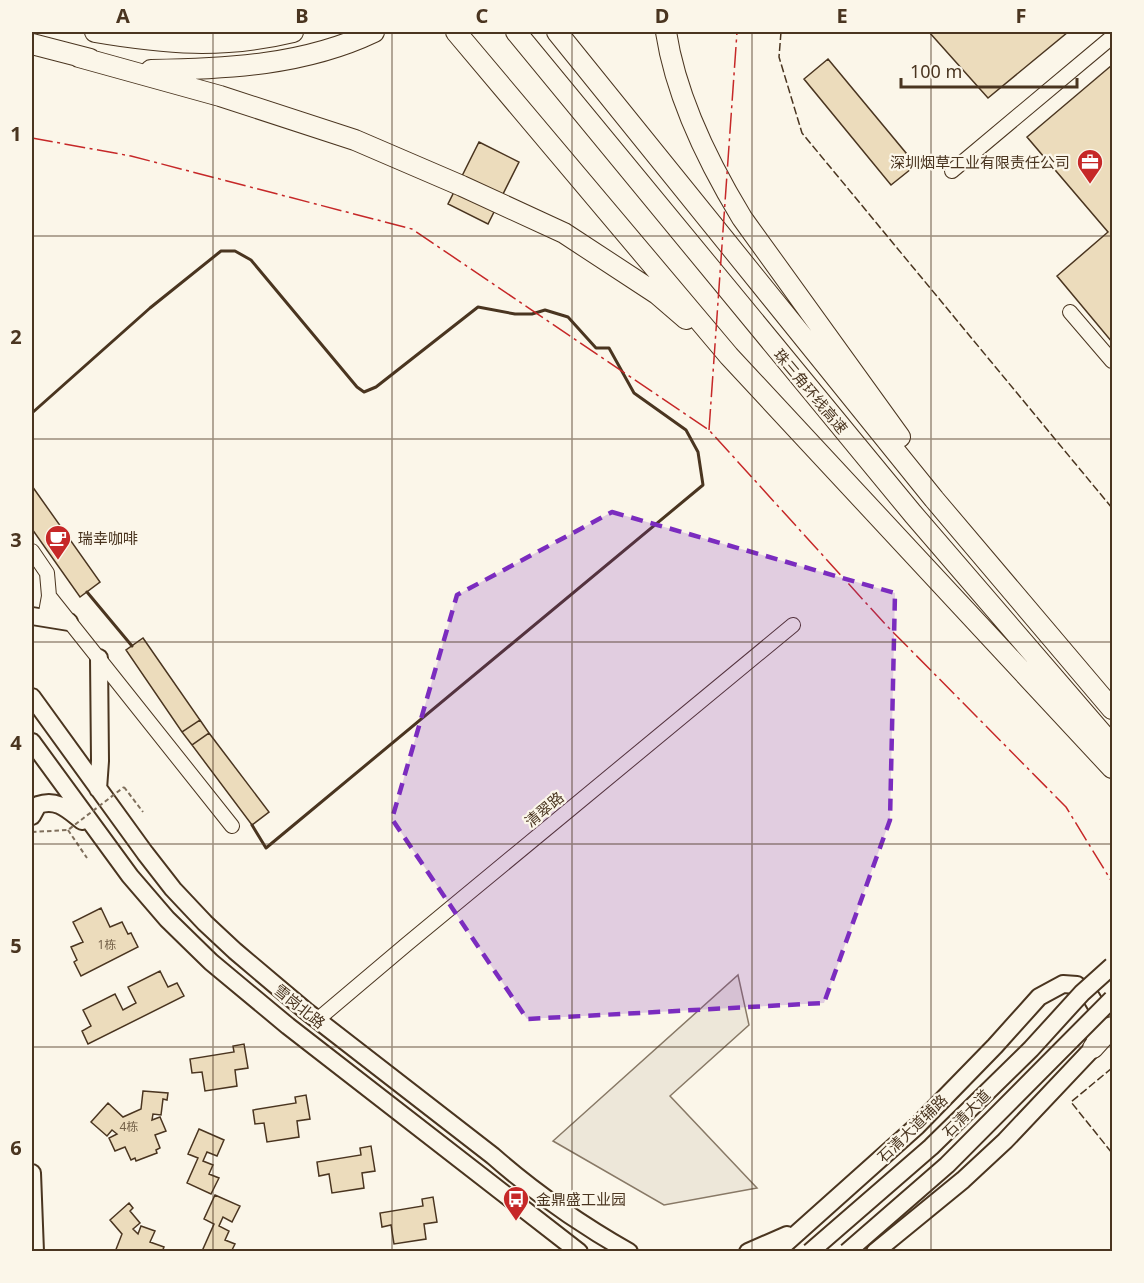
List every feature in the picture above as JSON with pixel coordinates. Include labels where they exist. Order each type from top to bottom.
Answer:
[{"type":"highway","points":[[95,32],[146,41],[193,44],[244,41],[293,32]]},
{"type":"highway","points":[[79,57],[140,70],[209,70],[283,61],[351,42],[374,32]]},
{"type":"highway","points":[[456,32],[729,356],[1113,768]]},
{"type":"highway","name":"珠三角环线高速","points":[[516,32],[913,514],[1113,745]]},
{"type":"highway","name":"珠三角环线高速","points":[[557,32],[934,499],[1113,709]]},
{"type":"highway","points":[[666,32],[673,63],[692,120],[742,218],[1019,598]]},
{"type":"highway","points":[[32,44],[220,96],[355,140],[543,223],[564,233],[657,294],[729,356]]},
{"type":"highway","points":[[1093,1048],[1113,1027]]},
{"type":"main road","points":[[38,617],[69,622]]},
{"type":"main road","points":[[98,789],[99,658]]},
{"type":"main road","name":"雪岗北路","points":[[32,697],[145,853],[181,898],[235,951],[318,1020],[519,1178],[587,1227],[629,1251]]},
{"type":"main road","points":[[35,746],[59,736]]},
{"type":"main road","name":"雪岗北路","points":[[35,746],[100,835],[167,919],[211,962],[288,1026],[579,1251]]},
{"type":"main road","points":[[32,816],[38,805],[54,802],[100,835]]},
{"type":"main road","name":"石清大道","points":[[810,1251],[932,1147],[1031,1049],[1082,993],[1113,966]]},
{"type":"main road","name":"石清大道辅路","points":[[776,1251],[917,1126],[1039,997],[1063,984],[1077,985],[1091,997],[1098,1009],[1099,1023],[1093,1048]]},
{"type":"main road","name":"石清大道","points":[[847,1251],[947,1165],[1113,999]]},
{"type":"main road","points":[[881,1248],[963,1180],[1005,1141],[1093,1048]]},
{"type":"main road","points":[[32,1173],[35,1251]]},
{"type":"main road","points":[[748,1251],[779,1240],[809,1222]]},
{"type":"street","points":[[952,171],[1113,37]]},
{"type":"street","points":[[1070,312],[1113,361]]},
{"type":"street","points":[[32,551],[47,573],[49,596],[231,826]]},
{"type":"street","points":[[38,617],[49,596]]},
{"type":"street","name":"清翠路","points":[[318,1020],[793,625]]},
{"type":"path","points":[[32,832],[68,830],[124,787],[143,812]]},
{"type":"path","points":[[68,830],[87,858]]},
{"type":"highlighted area","points":[[612,512],[895,593],[890,820],[824,1003],[527,1019],[392,819],[457,595]]},
{"type":"shaded area","points":[[738,975],[749,1025],[670,1096],[757,1188],[664,1205],[553,1141]]},
{"type":"building","points":[[929,32],[1068,32],[988,98]]},
{"type":"building","points":[[828,59],[916,165],[891,185],[804,79]]},
{"type":"building","name":"深圳烟草工业有限责任公司","points":[[1112,65],[1112,342],[1057,276],[1108,232],[1027,137]]},
{"type":"building","points":[[479,142],[519,162],[488,224],[448,204]]},
{"type":"building","points":[[32,486],[100,582],[80,597],[32,529]]},
{"type":"building","points":[[143,638],[200,720],[182,732],[126,650]]},
{"type":"building","points":[[200,720],[209,733],[192,745],[182,732]]},
{"type":"building","points":[[209,733],[269,812],[252,825],[192,745]]},
{"type":"building","points":[[101,908],[110,927],[122,922],[138,947],[81,976],[74,962],[77,960],[71,947],[83,942],[73,922]]},
{"type":"building","points":[[160,971],[168,987],[177,983],[184,996],[88,1044],[82,1031],[91,1026],[83,1010],[115,994],[123,1010],[136,1003],[128,987]]},
{"type":"building","points":[[244,1044],[248,1068],[235,1070],[237,1086],[205,1091],[202,1072],[192,1073],[190,1059],[234,1052],[233,1046]]},
{"type":"building","points":[[143,1091],[168,1093],[167,1100],[163,1099],[161,1115],[153,1114],[152,1120],[160,1117],[166,1131],[155,1135],[160,1148],[156,1150],[157,1153],[136,1161],[135,1158],[131,1160],[125,1147],[115,1151],[109,1138],[117,1134],[112,1130],[107,1136],[91,1122],[108,1103],[123,1117],[141,1109]]},
{"type":"building","points":[[306,1095],[310,1119],[297,1121],[299,1137],[267,1142],[264,1123],[255,1124],[253,1110],[296,1103],[295,1097]]},
{"type":"building","points":[[199,1129],[224,1140],[217,1156],[207,1152],[203,1161],[213,1165],[209,1174],[219,1178],[211,1194],[187,1183],[198,1158],[188,1154]]},
{"type":"building","points":[[371,1146],[375,1171],[362,1173],[364,1188],[332,1193],[329,1174],[319,1176],[317,1162],[361,1155],[360,1148]]},
{"type":"building","points":[[215,1195],[240,1206],[232,1222],[223,1217],[219,1226],[229,1231],[225,1240],[235,1244],[231,1252],[209,1252],[203,1249],[214,1224],[204,1219]]},
{"type":"building","points":[[433,1197],[437,1222],[424,1224],[426,1239],[394,1244],[391,1225],[382,1227],[380,1213],[423,1206],[422,1199]]},
{"type":"building","points":[[129,1203],[133,1208],[130,1211],[140,1223],[133,1229],[138,1234],[141,1226],[155,1231],[150,1242],[164,1247],[162,1252],[115,1252],[122,1234],[110,1220]]},
{"type":"fence","points":[[781,32],[779,57],[802,133],[1112,508]]},
{"type":"fence","points":[[1112,1068],[1071,1102],[1112,1153]]},
{"type":"wall","points":[[32,413],[150,308],[221,251],[235,251],[251,260],[357,387],[364,392],[376,387],[478,307],[515,314],[532,314],[545,310],[568,317],[596,348],[609,348],[634,393],[686,430],[698,452],[703,485],[266,848],[252,825]]},
{"type":"wall","points":[[87,592],[132,646]]},
{"type":"power","points":[[709,430],[737,32]]},
{"type":"power","points":[[32,138],[131,156],[412,229],[709,430],[886,625],[1066,807],[1112,882]]},
{"type":"place","name":"深圳烟草工业有限责任公司","points":[[1090,185]]},
{"type":"place","name":"瑞幸咖啡","points":[[58,561]]},
{"type":"place","name":"金鼎盛工业园","points":[[516,1222]]}]
